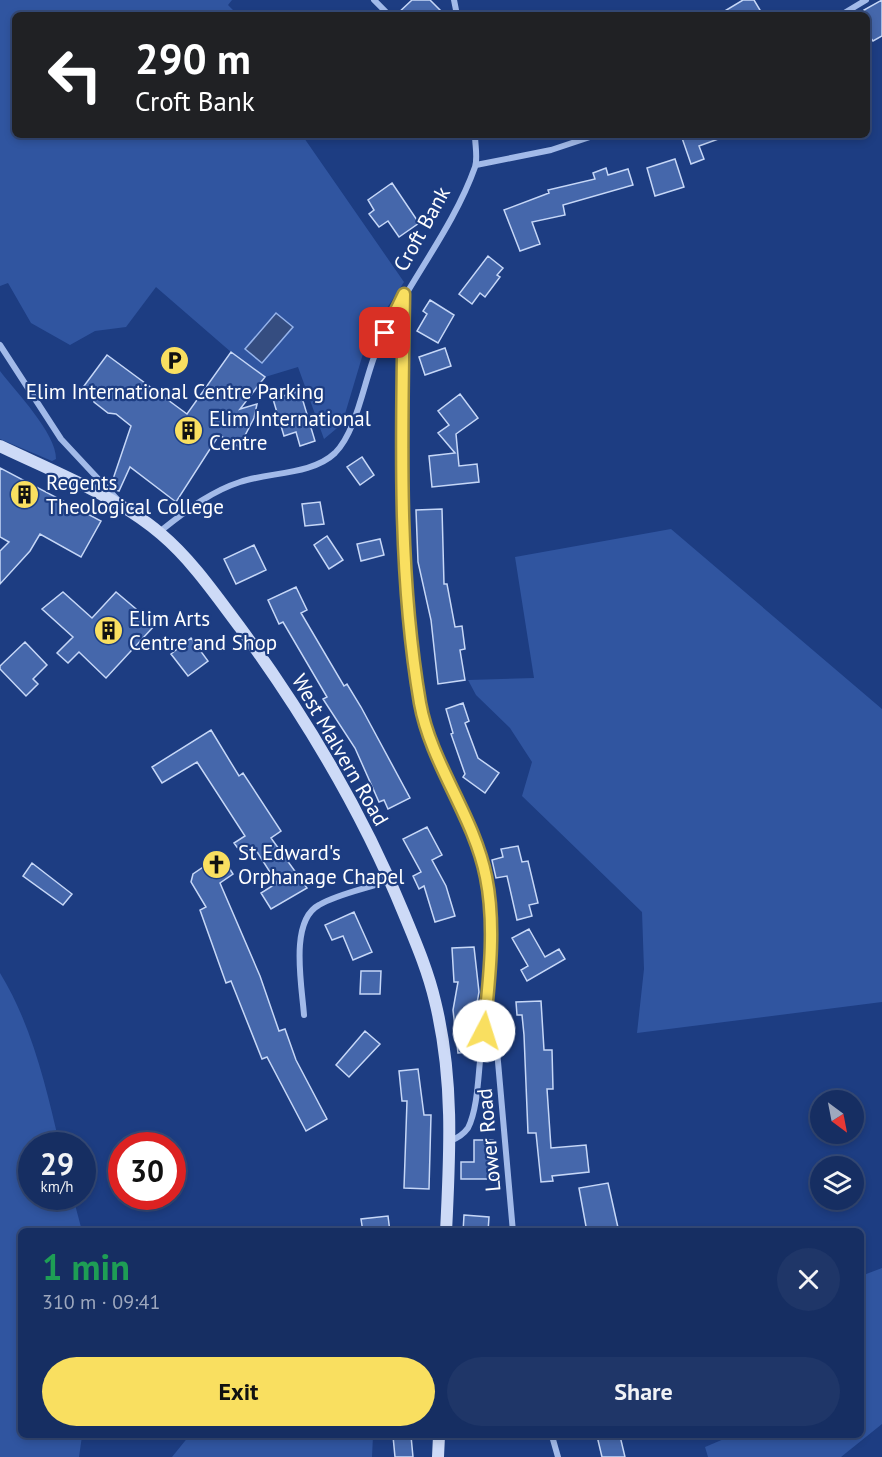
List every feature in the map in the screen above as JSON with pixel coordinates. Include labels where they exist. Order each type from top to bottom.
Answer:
[{"type":"main road","name":"West Malvern Road","points":[[0,446],[97,494],[159,532],[179,550],[225,608],[299,712],[328,761],[390,880],[422,959],[435,1000],[449,1086],[450,1141],[446,1228]]},
{"type":"main road","points":[[438,1457],[439,1438]]},
{"type":"street","points":[[374,0],[386,12]]},
{"type":"street","points":[[846,12],[865,1]]},
{"type":"street","name":"Croft Bank","points":[[159,532],[219,490],[242,481],[321,462],[335,453],[353,426],[376,353],[404,294],[445,227],[476,165],[475,138]]},
{"type":"street","points":[[476,165],[550,150],[587,138]]},
{"type":"street","points":[[404,294],[402,422],[408,622],[421,706],[434,746],[468,825],[486,876],[490,945],[486,1012],[477,1086],[468,1126],[461,1137],[450,1141]]},
{"type":"street","points":[[0,345],[61,439],[130,514]]},
{"type":"street","points":[[304,1015],[300,937],[303,922],[310,910],[320,904],[390,880]]},
{"type":"street","name":"Lower Road","points":[[486,1012],[496,1039],[513,1228]]},
{"type":"street","points":[[553,1438],[558,1457]]},
{"type":"shaded area","points":[[0,0],[232,0],[228,5],[235,12],[12,12],[12,138],[304,138],[404,282],[368,337],[342,424],[324,439],[298,367],[265,377],[231,352],[156,287],[126,327],[95,331],[70,345],[31,323],[8,283],[0,286]]},
{"type":"shaded area","points":[[276,313],[293,327],[262,363],[245,349]]},
{"type":"shaded area","points":[[0,371],[25,401],[50,437],[56,459],[52,461],[0,439]]},
{"type":"shaded area","points":[[671,529],[882,709],[882,1002],[637,1033],[644,969],[642,912],[522,796],[532,762],[510,728],[476,695],[468,680],[534,678],[515,557]]},
{"type":"shaded area","points":[[0,973],[21,1014],[37,1057],[56,1132],[18,1132],[18,1210],[76,1210],[81,1228],[18,1228],[18,1438],[82,1438],[79,1457],[0,1457]]},
{"type":"shaded area","points":[[882,1268],[882,1424],[841,1457],[708,1457],[705,1447],[726,1438],[864,1438],[864,1275]]},
{"type":"shaded area","points":[[187,1438],[373,1438],[372,1457],[172,1457]]},
{"type":"building","points":[[412,0],[430,0],[442,12],[399,12]]},
{"type":"building","points":[[743,0],[754,0],[761,12],[723,12]]},
{"type":"building","points":[[882,0],[882,36],[873,41],[870,37],[870,12],[864,10]]},
{"type":"building","points":[[682,138],[721,138],[699,146],[704,159],[691,164]]},
{"type":"building","points":[[675,159],[684,187],[655,196],[647,168]]},
{"type":"building","points":[[606,168],[608,175],[628,169],[633,185],[563,205],[565,215],[532,222],[540,244],[520,251],[504,210],[549,193],[548,190],[595,179],[593,173]]},
{"type":"building","points":[[392,183],[419,223],[399,237],[388,221],[379,227],[369,214],[374,210],[368,200]]},
{"type":"building","points":[[488,256],[503,268],[497,275],[500,277],[485,297],[480,293],[472,304],[459,294]]},
{"type":"building","points":[[430,300],[454,315],[438,343],[417,331],[427,314],[423,311]]},
{"type":"building","points":[[445,348],[451,366],[425,375],[419,357]]},
{"type":"building","name":"Elim International Centre","points":[[231,352],[265,377],[240,409],[257,404],[254,418],[239,447],[219,435],[176,502],[130,467],[119,491],[116,490],[111,485],[131,426],[116,414],[108,413],[94,402],[92,395],[84,386],[107,355],[187,414]]},
{"type":"building","points":[[300,391],[315,441],[300,446],[296,432],[284,436],[273,399]]},
{"type":"building","points":[[460,394],[478,418],[456,434],[459,466],[477,464],[479,482],[432,487],[429,456],[455,453],[438,433],[449,425],[438,411]]},
{"type":"building","points":[[362,457],[374,475],[360,485],[347,467]]},
{"type":"building","name":"Regents Theological College","points":[[0,468],[101,521],[81,557],[40,534],[30,551],[0,584],[0,551],[9,542],[0,537]]},
{"type":"building","points":[[320,502],[324,524],[305,526],[302,504]]},
{"type":"building","points":[[442,509],[444,584],[447,584],[455,627],[462,626],[465,649],[460,650],[465,680],[438,684],[431,620],[418,562],[416,510]]},
{"type":"building","points":[[327,536],[343,560],[329,569],[314,545]]},
{"type":"building","points":[[380,539],[384,555],[361,561],[357,544]]},
{"type":"building","points":[[254,545],[266,570],[236,584],[224,559]]},
{"type":"building","points":[[296,587],[307,610],[301,613],[344,686],[347,684],[361,707],[410,798],[388,809],[384,800],[379,802],[355,748],[323,699],[327,697],[283,622],[279,624],[268,600]]},
{"type":"building","name":"Elim Arts Centre and Shop","points":[[63,592],[92,618],[116,592],[155,625],[106,678],[79,652],[68,663],[57,653],[73,637],[42,609]]},
{"type":"building","points":[[191,638],[208,661],[188,676],[171,654]]},
{"type":"building","points":[[25,642],[47,665],[33,679],[38,684],[26,696],[0,669],[0,666]]},
{"type":"building","points":[[463,703],[469,721],[465,723],[478,758],[499,773],[485,793],[463,777],[465,774],[451,734],[453,733],[446,709]]},
{"type":"building","points":[[211,730],[239,776],[243,773],[281,831],[271,838],[307,888],[271,909],[261,893],[277,883],[254,847],[242,854],[234,843],[245,836],[197,762],[162,783],[152,767]]},
{"type":"building","points":[[427,827],[442,855],[432,860],[446,886],[455,916],[435,922],[424,886],[419,889],[413,876],[421,872],[403,839]]},
{"type":"building","points":[[518,846],[522,862],[528,861],[538,903],[529,905],[532,916],[517,920],[507,876],[496,878],[492,860],[503,857],[501,849]]},
{"type":"building","points":[[221,855],[233,874],[220,883],[260,976],[279,1031],[285,1029],[296,1060],[327,1119],[306,1131],[267,1057],[262,1059],[231,981],[226,983],[200,910],[206,907],[191,882],[193,874]]},
{"type":"building","points":[[32,863],[72,894],[63,905],[23,876]]},
{"type":"building","points":[[354,912],[372,952],[353,960],[343,936],[332,940],[325,925]]},
{"type":"building","points":[[529,929],[545,957],[559,949],[565,959],[527,981],[521,970],[528,966],[512,938]]},
{"type":"building","points":[[474,947],[479,992],[475,1014],[467,1012],[471,1052],[458,1053],[453,1010],[458,982],[454,982],[452,948]]},
{"type":"building","points":[[361,971],[381,971],[380,994],[360,994]]},
{"type":"building","points":[[541,1001],[544,1050],[552,1050],[553,1089],[547,1089],[551,1148],[586,1145],[589,1172],[552,1176],[553,1181],[541,1182],[536,1133],[528,1133],[524,1035],[522,1015],[517,1015],[516,1002]]},
{"type":"building","points":[[365,1031],[380,1044],[349,1077],[336,1065]]},
{"type":"building","points":[[418,1069],[424,1115],[431,1115],[429,1189],[404,1188],[407,1101],[402,1101],[399,1071]]},
{"type":"building","points":[[474,1140],[493,1140],[493,1179],[461,1179],[461,1162],[474,1162]]},
{"type":"building","points":[[608,1183],[618,1228],[586,1228],[579,1188]]},
{"type":"building","points":[[464,1215],[489,1217],[488,1228],[463,1228]]},
{"type":"building","points":[[388,1216],[390,1228],[362,1228],[361,1219]]},
{"type":"building","points":[[393,1438],[411,1438],[413,1457],[395,1457]]},
{"type":"building","points":[[597,1438],[620,1438],[625,1457],[602,1457]]},
{"type":"place","name":"Elim International Centre Parking","points":[[175,361]]},
{"type":"place","name":"Elim International Centre","points":[[188,431]]},
{"type":"place","name":"Regents Theological College","points":[[25,495]]},
{"type":"place","name":"Elim Arts Centre and Shop","points":[[108,631]]},
{"type":"place","name":"St Edward's Orphanage Chapel","points":[[217,865]]},
{"type":"route","points":[[385,333],[404,294],[402,422],[408,622],[421,706],[434,746],[468,825],[486,876],[490,911],[490,945],[484,1031]]}]
